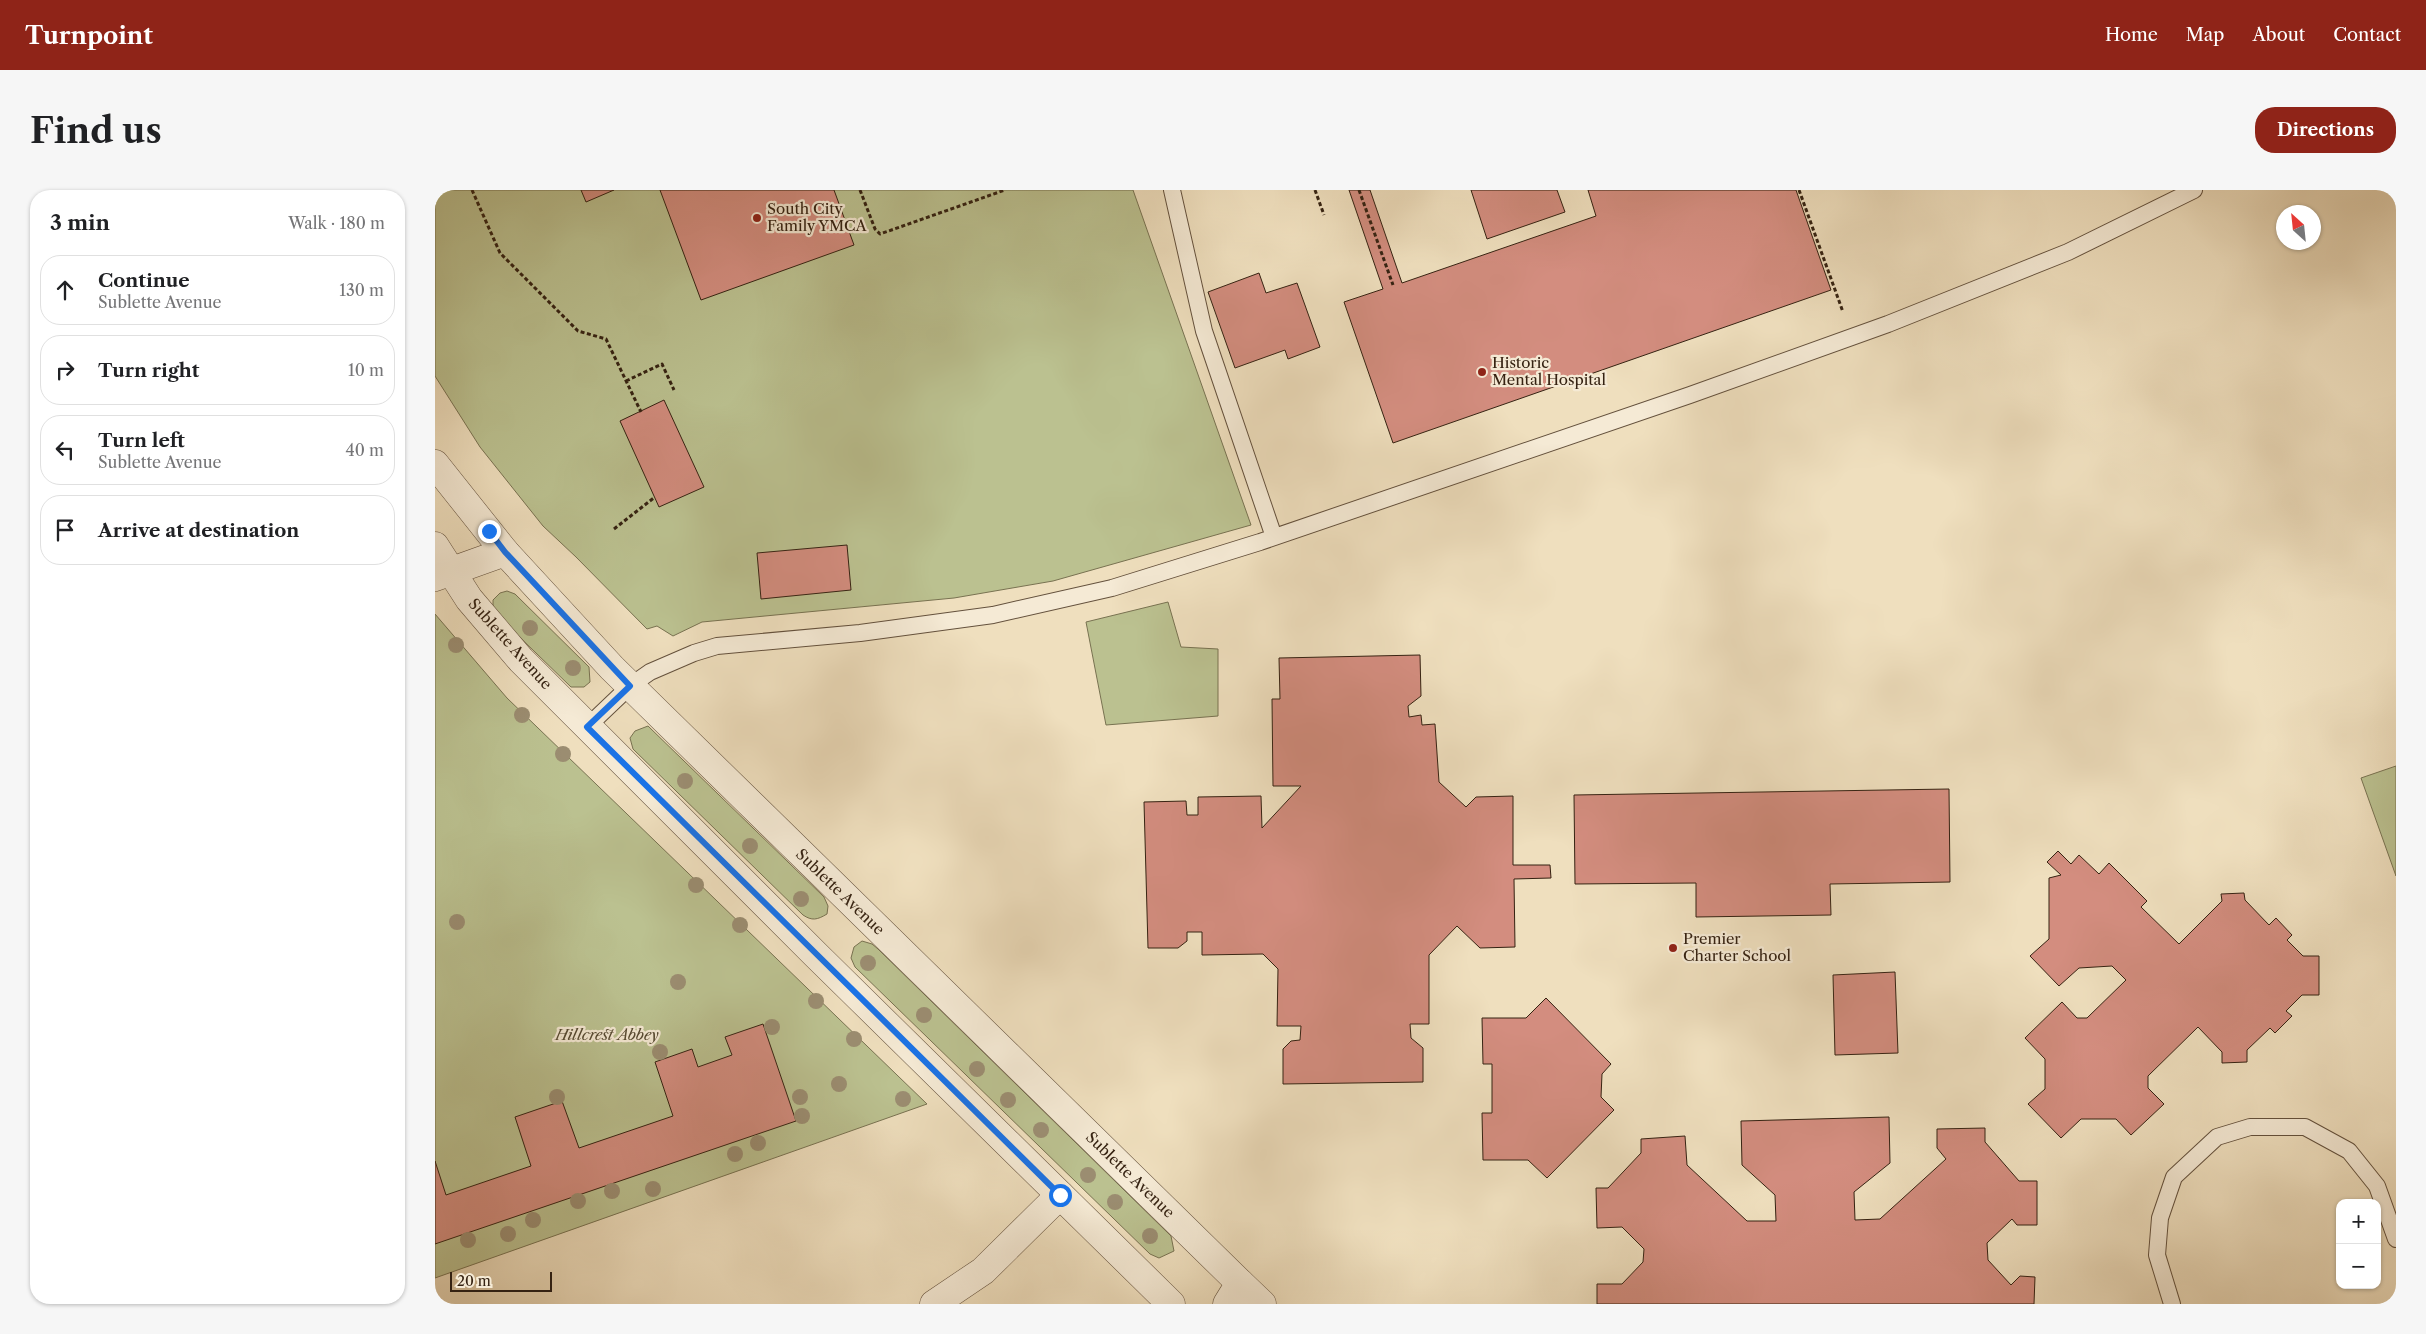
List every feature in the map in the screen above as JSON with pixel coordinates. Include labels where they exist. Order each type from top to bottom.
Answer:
[{"type":"street","name":"Sublette Avenue","points":[[435,464],[505,552],[630,686],[1234,1294],[1261,1304]]},
{"type":"street","name":"Sublette Avenue","points":[[435,546],[442,574],[469,599],[521,660],[1171,1304]]},
{"type":"street","points":[[442,574],[505,552]]},
{"type":"street","points":[[934,1304],[983,1271],[1060,1195]]},
{"type":"lane","points":[[1172,190],[1203,331],[1274,537]]},
{"type":"lane","points":[[587,727],[630,686],[650,672],[694,653],[717,646],[860,632],[993,615],[1112,588],[1274,537],[1690,396],[1851,337],[2068,252],[2193,190]]},
{"type":"lane","points":[[2172,1304],[2157,1255],[2160,1218],[2174,1178],[2217,1137],[2250,1126],[2305,1128],[2349,1151],[2377,1186],[2396,1239]]},
{"type":"path","points":[[472,190],[500,253],[578,331],[606,339],[641,412]]},
{"type":"path","points":[[860,190],[875,229],[881,234],[1005,190]]},
{"type":"path","points":[[1315,190],[1324,215]]},
{"type":"path","points":[[1359,190],[1393,286]]},
{"type":"path","points":[[1799,190],[1851,337]]},
{"type":"path","points":[[626,381],[662,364],[674,390]]},
{"type":"path","points":[[614,529],[655,497]]},
{"type":"green space","points":[[435,190],[1133,190],[1251,525],[1053,581],[954,598],[702,622],[673,636],[657,626],[647,629],[543,526],[480,447],[435,376]]},
{"type":"green space","points":[[507,591],[515,594],[589,667],[590,682],[584,687],[571,687],[501,619],[493,607],[493,600],[500,593]]},
{"type":"green space","points":[[1168,602],[1181,647],[1218,649],[1218,716],[1106,725],[1086,622]]},
{"type":"green space","name":"Hillcrest Abbey","points":[[435,614],[507,698],[927,1104],[435,1278]]},
{"type":"green space","points":[[648,726],[824,897],[828,906],[827,914],[815,919],[803,915],[633,749],[630,738],[635,731]]},
{"type":"green space","points":[[2396,766],[2396,876],[2361,778]]},
{"type":"green space","points":[[862,941],[872,944],[878,949],[1171,1236],[1174,1251],[1159,1258],[1150,1254],[855,967],[851,958],[854,947]]},
{"type":"building","points":[[581,190],[614,190],[586,202]]},
{"type":"building","name":"South City Family YMCA","points":[[660,190],[834,190],[854,245],[701,300]]},
{"type":"building","name":"Historic Mental Hospital","points":[[1349,190],[1370,190],[1402,283],[1596,216],[1588,190],[1796,190],[1831,290],[1393,443],[1344,302],[1383,289]]},
{"type":"building","points":[[1471,190],[1557,190],[1565,212],[1487,239]]},
{"type":"building","points":[[1259,273],[1266,293],[1297,283],[1320,347],[1288,359],[1285,350],[1235,368],[1208,292]]},
{"type":"building","points":[[664,400],[704,487],[659,507],[620,421]]},
{"type":"building","points":[[847,545],[851,590],[761,599],[757,553]]},
{"type":"building","points":[[1420,655],[1421,696],[1408,706],[1409,717],[1421,715],[1422,725],[1435,724],[1439,782],[1466,807],[1476,797],[1513,796],[1513,865],[1550,865],[1551,878],[1514,879],[1515,947],[1480,948],[1457,926],[1429,955],[1429,1024],[1410,1024],[1411,1038],[1423,1048],[1423,1082],[1283,1084],[1283,1049],[1291,1041],[1300,1040],[1301,1026],[1277,1026],[1278,969],[1263,954],[1202,955],[1202,932],[1187,932],[1187,941],[1178,948],[1148,948],[1144,802],[1186,801],[1187,815],[1198,815],[1198,797],[1261,796],[1262,828],[1301,786],[1273,786],[1272,699],[1280,699],[1279,658]]},
{"type":"building","points":[[1949,789],[1950,882],[1830,884],[1831,915],[1696,917],[1696,883],[1575,884],[1574,795]]},
{"type":"building","points":[[2058,851],[2071,864],[2079,855],[2099,874],[2109,863],[2147,901],[2141,907],[2179,944],[2222,901],[2221,894],[2244,893],[2245,900],[2269,925],[2276,918],[2292,935],[2287,940],[2303,956],[2319,956],[2319,995],[2302,995],[2286,1011],[2292,1016],[2275,1033],[2270,1028],[2247,1050],[2247,1062],[2222,1063],[2222,1052],[2198,1027],[2148,1076],[2148,1088],[2164,1104],[2131,1135],[2116,1119],[2081,1119],[2061,1138],[2028,1104],[2045,1089],[2045,1059],[2025,1038],[2062,1002],[2077,1018],[2087,1018],[2126,980],[2112,966],[2079,968],[2059,986],[2030,956],[2049,939],[2049,878],[2061,875],[2047,862]]},
{"type":"building","points":[[1895,972],[1898,1053],[1835,1055],[1833,975]]},
{"type":"building","points":[[1546,998],[1611,1064],[1602,1074],[1601,1097],[1614,1110],[1547,1178],[1528,1160],[1483,1160],[1482,1113],[1492,1113],[1492,1064],[1483,1064],[1482,1018],[1526,1018]]},
{"type":"building","points":[[763,1024],[796,1121],[435,1244],[435,1161],[446,1195],[531,1166],[515,1117],[562,1101],[579,1148],[673,1116],[655,1062],[692,1049],[698,1067],[732,1055],[725,1037]]},
{"type":"building","points":[[1889,1117],[1890,1163],[1854,1192],[1855,1220],[1880,1219],[1946,1159],[1937,1148],[1937,1129],[1985,1128],[1985,1142],[2019,1181],[2037,1181],[2037,1225],[2017,1225],[2012,1219],[1987,1243],[1988,1260],[2011,1285],[2020,1276],[2035,1277],[2034,1304],[1597,1304],[1597,1284],[1622,1284],[1643,1262],[1644,1249],[1622,1227],[1597,1228],[1596,1188],[1608,1188],[1641,1153],[1641,1139],[1685,1136],[1687,1165],[1747,1221],[1776,1221],[1775,1195],[1742,1165],[1741,1121]]},
{"type":"place","name":"South City Family YMCA","points":[[757,218]]},
{"type":"place","name":"Historic Mental Hospital","points":[[1482,372]]},
{"type":"place","name":"Premier Charter School","points":[[1673,948]]},
{"type":"route","points":[[489,531],[505,552],[630,686],[587,727],[1060,1195]]}]
